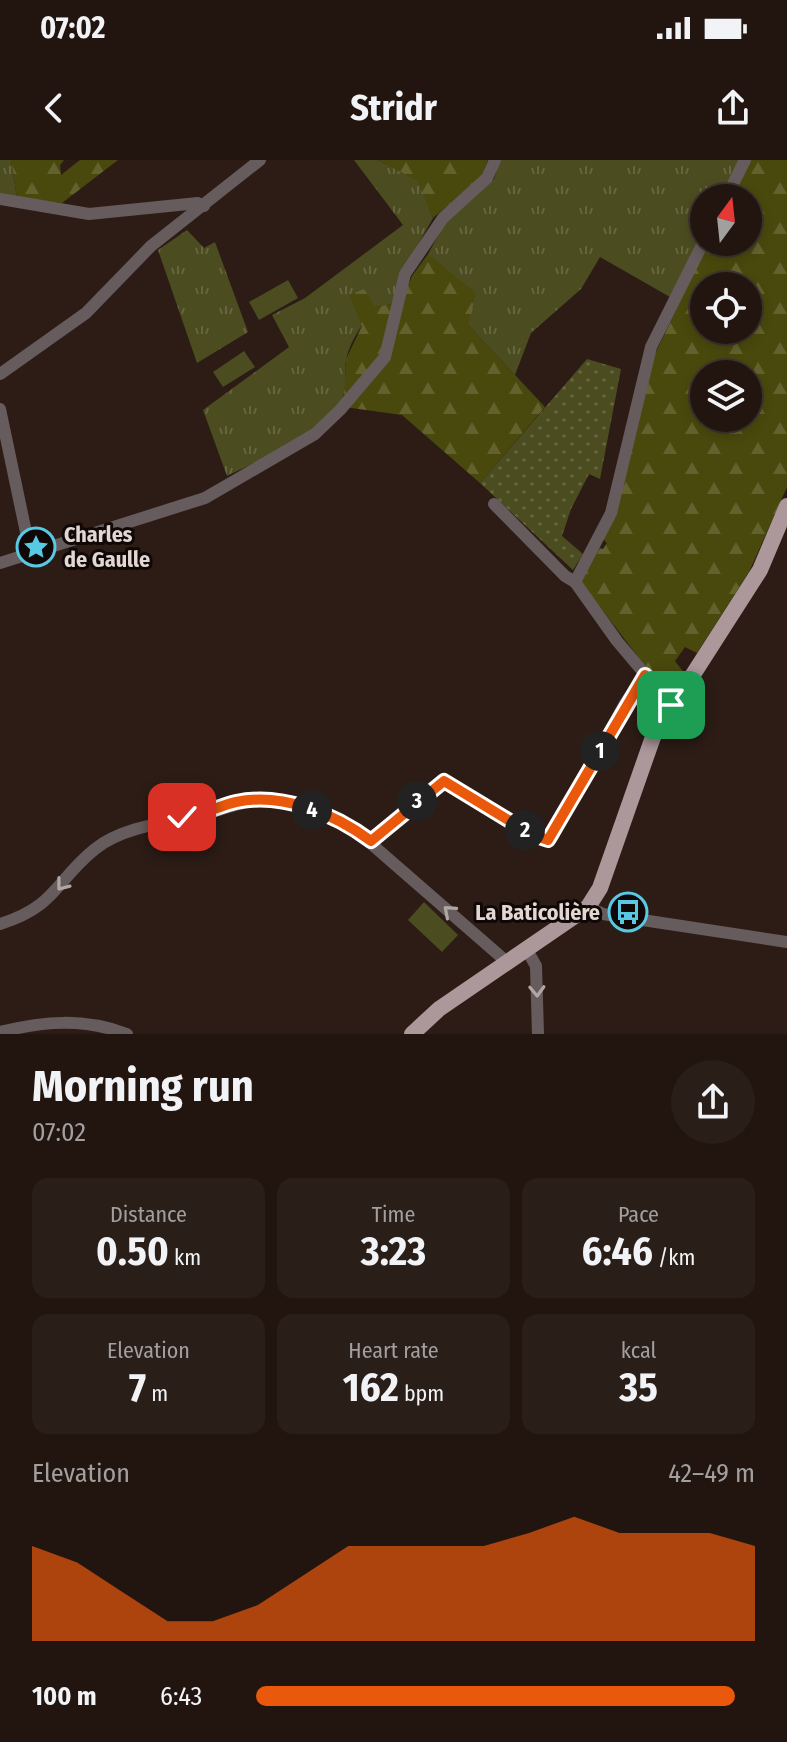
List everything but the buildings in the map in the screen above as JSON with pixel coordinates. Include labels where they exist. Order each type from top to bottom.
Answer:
[{"type":"main road","points":[[412,1034],[439,1009],[588,907],[600,888],[644,757],[671,705],[760,570],[787,506]]},
{"type":"street","points":[[0,374],[86,313],[151,246],[260,160]]},
{"type":"street","points":[[0,563],[31,556],[205,498],[315,434],[385,357],[405,274],[443,218],[487,178],[495,160]]},
{"type":"street","points":[[733,184],[745,160]]},
{"type":"street","points":[[0,199],[89,214],[198,203],[204,206]]},
{"type":"street","points":[[575,582],[611,513],[651,347],[696,256]]},
{"type":"street","points":[[0,409],[31,556]]},
{"type":"street","points":[[494,504],[565,576],[575,582],[671,705]]},
{"type":"street","points":[[371,841],[427,792],[449,782],[533,835],[548,840],[645,675]]},
{"type":"street","points":[[0,924],[28,913],[49,900],[75,867],[96,847],[116,836],[236,802],[274,801],[327,814],[371,841],[508,963]]},
{"type":"street","points":[[588,907],[603,914],[787,942]]},
{"type":"street","points":[[527,950],[536,966],[538,1034]]},
{"type":"street","points":[[0,1032],[63,1021],[94,1024],[127,1034]]},
{"type":"green space","points":[[0,160],[11,160],[17,198],[0,195]]},
{"type":"green space","points":[[11,160],[64,160],[60,165],[61,175],[80,160],[118,160],[62,203],[17,198]]},
{"type":"green space","points":[[354,160],[378,160],[419,181],[433,218],[402,273],[392,304],[375,307],[354,340],[346,361],[343,397],[335,410],[323,423],[292,444],[227,476],[203,410],[289,347],[272,315],[305,298],[403,225]]},
{"type":"green space","points":[[378,160],[488,160],[481,177],[433,218],[418,181]]},
{"type":"green space","points":[[500,160],[741,160],[728,184],[690,184],[691,256],[670,297],[600,257],[581,289],[531,333],[515,375],[468,325],[428,254],[445,223],[494,179]]},
{"type":"green space","points":[[749,160],[787,160],[787,487],[749,572],[697,653],[685,647],[675,661],[685,674],[669,697],[580,581],[598,548],[603,549],[607,543],[603,539],[655,354],[690,281],[690,344],[762,344],[762,272],[695,272],[702,256],[762,256],[762,184],[737,184]]},
{"type":"green space","points":[[187,230],[204,248],[215,242],[248,332],[197,363],[158,250]]},
{"type":"green space","points":[[428,254],[476,293],[468,325],[545,407],[480,483],[402,415],[337,406],[344,396],[346,359],[362,326],[349,295],[364,289],[375,307],[402,302],[412,276]]},
{"type":"green space","points":[[288,280],[298,298],[259,320],[249,302]]},
{"type":"green space","points":[[244,351],[255,367],[223,387],[213,372]]},
{"type":"green space","points":[[587,359],[621,369],[600,479],[589,474],[571,509],[562,536],[583,554],[573,570],[480,483]]},
{"type":"green space","points":[[424,902],[458,935],[442,952],[408,920]]},
{"type":"place","name":"Charles de Gaulle","points":[[36,547]]},
{"type":"place","name":"La Baticolière","points":[[628,912]]},
{"type":"route","points":[[182,817],[192,817],[236,802],[274,801],[327,814],[371,841],[444,781],[533,835],[548,840],[552,838],[624,705],[645,675],[671,705]]}]
